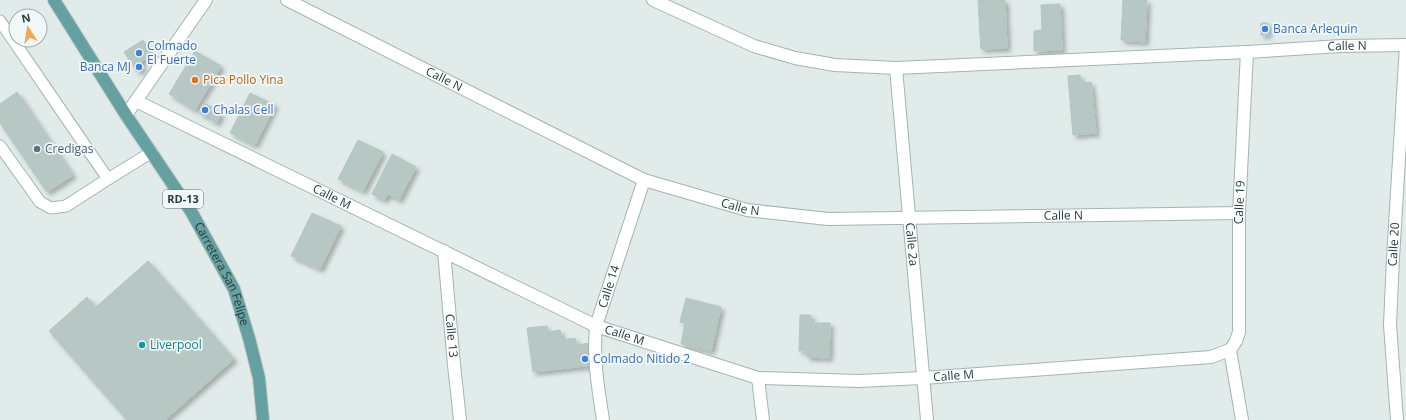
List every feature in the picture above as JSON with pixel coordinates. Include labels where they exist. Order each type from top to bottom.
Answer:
[{"type":"main road","name":"Carretera San Felipe","points":[[54,0],[126,115],[192,213],[234,289],[259,378],[263,420]]},
{"type":"street","points":[[126,115],[206,0]]},
{"type":"street","name":"Calle N","points":[[287,0],[644,180],[747,210],[828,219],[1239,213]]},
{"type":"street","name":"Calle N","points":[[653,0],[754,46],[796,58],[834,65],[896,68],[1247,52],[1341,46],[1406,45]]},
{"type":"street","name":"Calle 20","points":[[1397,420],[1390,325],[1406,45]]},
{"type":"street","name":"Calle 19","points":[[1230,350],[1236,341],[1239,332],[1239,213],[1247,52]]},
{"type":"street","name":"Calle 2a","points":[[896,68],[927,420]]},
{"type":"street","name":"Calle M","points":[[136,101],[596,326],[758,378],[858,381],[923,378],[1211,357],[1230,350]]},
{"type":"street","name":"Calle 14","points":[[603,420],[594,355],[596,326],[644,180]]},
{"type":"street","name":"Calle 13","points":[[444,251],[460,420]]},
{"type":"street","points":[[1230,350],[1242,420]]},
{"type":"street","points":[[758,378],[763,420]]},
{"type":"lane","points":[[0,21],[108,179]]},
{"type":"lane","points":[[0,146],[40,202],[51,208],[66,206],[152,152]]},
{"type":"building","points":[[978,0],[1005,0],[1007,48],[981,49]]},
{"type":"building","points":[[1123,0],[1147,0],[1145,42],[1121,40]]},
{"type":"building","points":[[1060,4],[1062,50],[1034,51],[1034,31],[1042,30],[1041,5]]},
{"type":"building","name":"Banca Arlequin","points":[[1261,23],[1268,23],[1268,35],[1261,35]]},
{"type":"building","name":"Colmado El Fuerte","points":[[143,40],[153,55],[134,66],[124,52]]},
{"type":"building","name":"Pica Pollo Yina","points":[[195,51],[221,66],[195,110],[169,94]]},
{"type":"building","name":"Banca MJ","points":[[140,62],[144,68],[137,72],[134,66]]},
{"type":"building","points":[[1080,75],[1081,83],[1091,82],[1096,133],[1073,135],[1068,76]]},
{"type":"building","name":"Credigas","points":[[17,92],[73,175],[47,192],[0,123],[0,104]]},
{"type":"building","points":[[250,93],[275,105],[255,145],[230,133]]},
{"type":"building","name":"Chalas Cell","points":[[204,103],[212,107],[207,117],[199,113]]},
{"type":"building","points":[[213,109],[221,113],[217,123],[209,119]]},
{"type":"building","points":[[358,140],[383,152],[363,191],[338,179]]},
{"type":"building","points":[[392,154],[416,167],[399,200],[388,194],[384,200],[372,194]]},
{"type":"building","points":[[312,213],[341,226],[320,269],[291,256]]},
{"type":"building","name":"Liverpool","points":[[148,261],[234,359],[165,420],[127,420],[49,331],[87,297],[96,307]]},
{"type":"building","points":[[686,298],[721,307],[711,351],[681,344],[685,323],[680,322]]},
{"type":"building","points":[[800,315],[811,315],[811,323],[830,323],[829,358],[807,357],[806,351],[799,351]]},
{"type":"building","points":[[547,326],[548,332],[560,330],[562,340],[575,338],[576,345],[590,343],[593,365],[533,372],[527,328]]},
{"type":"place","name":"Banca Arlequin","points":[[1265,29]]},
{"type":"place","name":"Colmado El Fuerte","points":[[139,53]]},
{"type":"place","name":"Banca MJ","points":[[139,67]]},
{"type":"place","name":"Pica Pollo Yina","points":[[195,80]]},
{"type":"place","name":"Chalas Cell","points":[[205,110]]},
{"type":"place","name":"Credigas","points":[[37,149]]},
{"type":"place","name":"Liverpool","points":[[142,345]]},
{"type":"place","name":"Colmado Nitido 2","points":[[585,359]]}]
